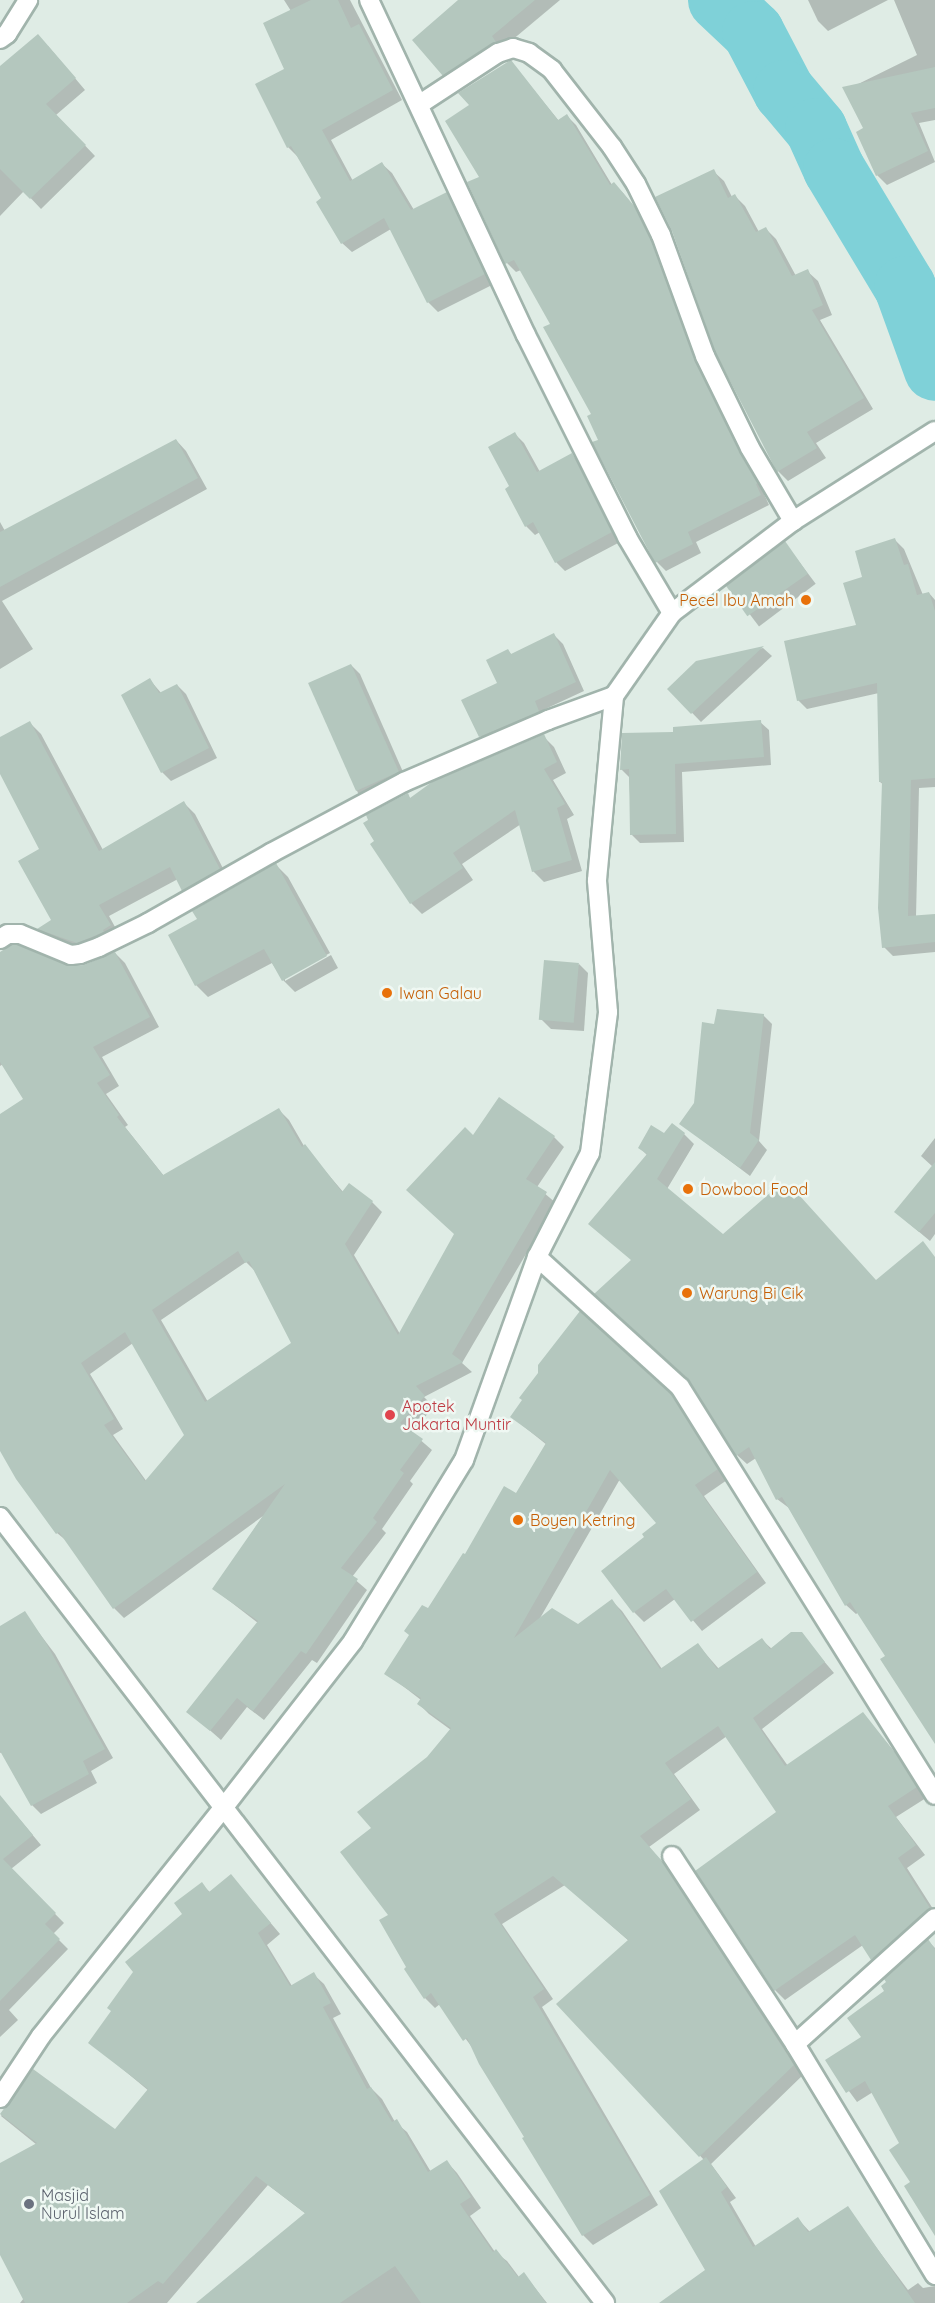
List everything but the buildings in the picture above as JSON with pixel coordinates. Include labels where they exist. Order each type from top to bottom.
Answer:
[{"type":"street","points":[[0,39],[7,34],[28,0]]},
{"type":"street","points":[[369,0],[526,335],[627,537],[672,613]]},
{"type":"street","points":[[420,105],[498,52],[513,48],[529,53],[552,70],[612,147],[636,184],[661,235],[705,356],[750,448],[793,520]]},
{"type":"street","points":[[0,2098],[41,2036],[225,1807],[353,1641],[464,1460],[537,1257],[590,1153],[608,1012],[597,880],[614,696],[672,613],[793,520],[935,431]]},
{"type":"street","points":[[0,939],[8,934],[20,934],[71,955],[99,947],[404,782],[504,738],[614,696]]},
{"type":"street","points":[[537,1257],[680,1387],[935,1794]]},
{"type":"street","points":[[0,1517],[605,2303]]},
{"type":"street","points":[[672,1856],[795,2044],[935,2275]]},
{"type":"street","points":[[795,2044],[935,1918]]},
{"type":"waterway","points":[[719,0],[753,32],[784,91],[816,129],[834,169],[905,287],[935,370]]},
{"type":"place","name":"Pecel Ibu Amah","points":[[806,600]]},
{"type":"place","name":"Iwan Galau","points":[[387,993]]},
{"type":"place","name":"Dowbool Food","points":[[688,1189]]},
{"type":"place","name":"Warung Bi Cik","points":[[687,1293]]},
{"type":"place","name":"Apotek Jakarta Muntir","points":[[390,1415]]},
{"type":"place","name":"Boyen Ketring","points":[[518,1520]]},
{"type":"place","name":"Masjid Nurul Islam","points":[[29,2204]]}]
